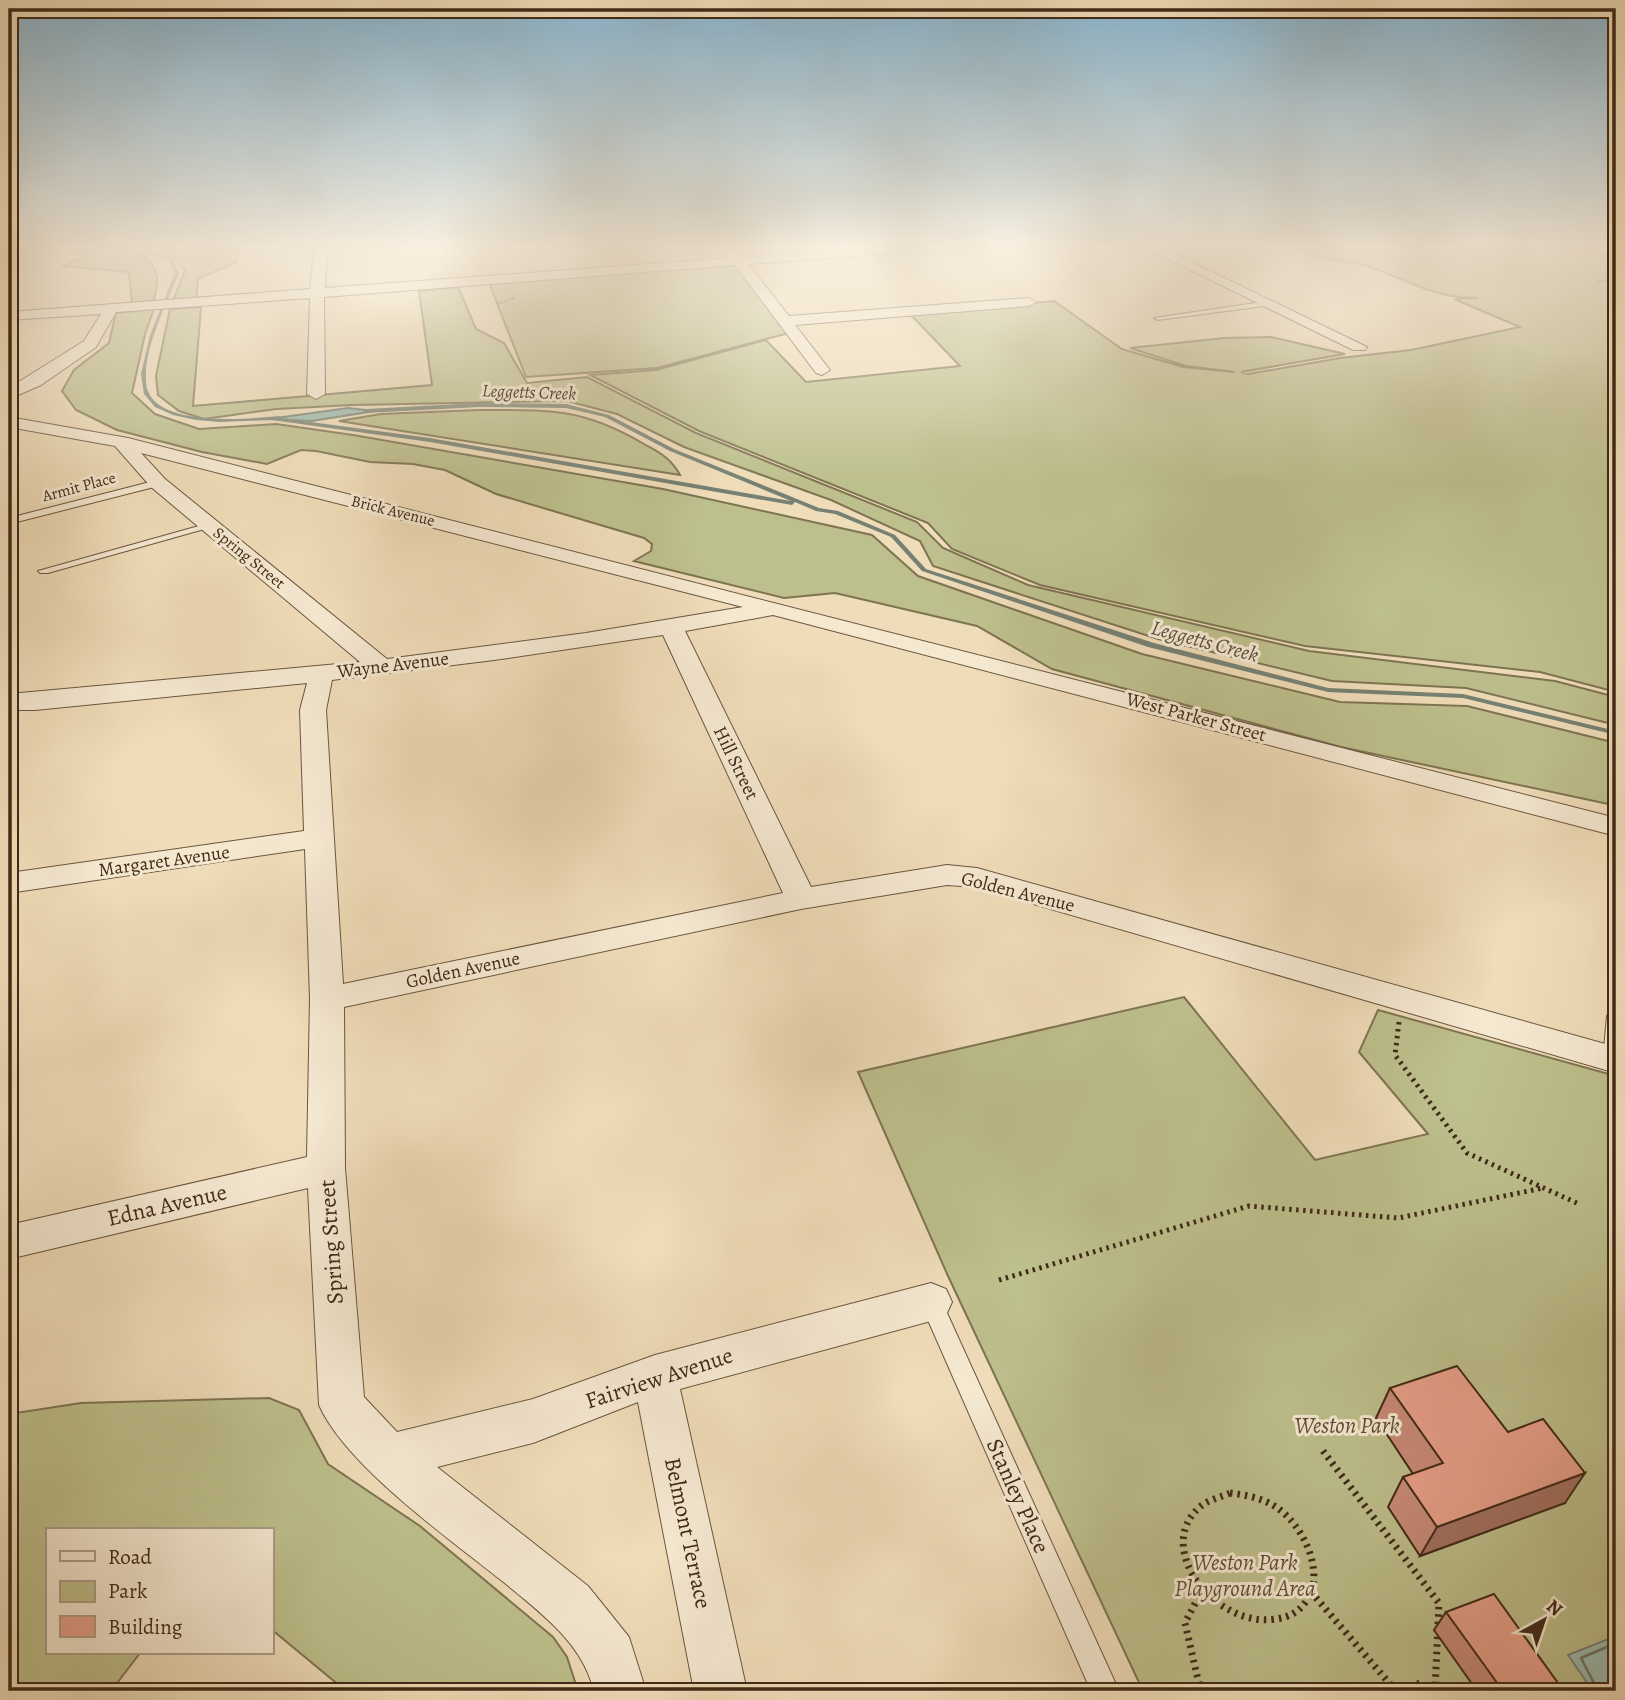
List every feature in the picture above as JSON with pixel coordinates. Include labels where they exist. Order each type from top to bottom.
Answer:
[{"type":"street","points":[[9,394],[35,381],[90,344],[102,324]]},
{"type":"street","points":[[316,394],[317,324]]},
{"type":"street","points":[[789,324],[822,370]]},
{"type":"street","points":[[1313,324],[1359,347]]},
{"type":"street","name":"Brick Avenue","points":[[9,422],[121,442],[775,608]]},
{"type":"street","name":"Spring Street","points":[[121,442],[158,483],[383,668]]},
{"type":"street","name":"Wayne Avenue","points":[[9,702],[35,702],[383,668],[672,628],[775,608]]},
{"type":"street","name":"West Parker Street","points":[[775,608],[1616,827]]},
{"type":"street","name":"Hill Street","points":[[672,628],[801,899]]},
{"type":"street","name":"Spring Street","points":[[321,674],[313,710],[327,999],[326,1168],[342,1405],[388,1457],[570,1604],[611,1655],[620,1691]]},
{"type":"street","name":"Margaret Avenue","points":[[9,883],[320,838]]},
{"type":"street","name":"Golden Avenue","points":[[327,999],[801,899],[947,875],[977,878],[1614,1060]]},
{"type":"street","name":"Edna Avenue","points":[[9,1242],[326,1168]]},
{"type":"street","name":"Fairview Avenue","points":[[388,1457],[533,1421],[655,1375],[931,1302]]},
{"type":"street","name":"Belmont Terrace","points":[[655,1375],[721,1691]]},
{"type":"lane","name":"Armit Place","points":[[9,521],[158,483]]},
{"type":"lane","points":[[44,571],[210,526]]},
{"type":"lane","points":[[1614,1060],[1616,1016]]},
{"type":"lane","name":"Stanley Place","points":[[931,1302],[1105,1691]]},
{"type":"path","points":[[1399,1019],[1395,1055],[1466,1153],[1579,1204]]},
{"type":"path","points":[[999,1280],[1249,1206],[1398,1218],[1543,1188]]},
{"type":"path","points":[[1310,1591],[1395,1691],[1421,1683],[1436,1691],[1439,1603],[1324,1451]]},
{"type":"path","points":[[1230,1493],[1250,1495],[1287,1516],[1303,1535],[1312,1557],[1314,1579],[1310,1591],[1295,1614],[1277,1622],[1254,1622],[1231,1615],[1202,1590],[1185,1559],[1183,1538],[1187,1521],[1205,1501],[1230,1493]]},
{"type":"path","points":[[1202,1590],[1185,1623],[1199,1684],[1204,1691]]},
{"type":"green space","points":[[113,324],[148,324],[132,393],[155,414],[199,429],[276,424],[353,435],[663,489],[872,535],[918,576],[1142,654],[1340,702],[1467,706],[1616,743],[1613,805],[1341,747],[1052,669],[977,626],[835,593],[784,598],[634,561],[651,551],[652,544],[644,538],[496,494],[445,470],[413,464],[370,462],[301,450],[267,464],[202,452],[117,430],[76,410],[62,391],[74,370],[109,343]]},
{"type":"green space","points":[[167,324],[200,324],[193,406],[432,385],[424,324],[474,324],[476,329],[504,343],[527,383],[587,377],[696,433],[917,522],[943,548],[1028,585],[1309,651],[1555,681],[1616,697],[1616,725],[1466,688],[1332,681],[1158,639],[933,566],[920,541],[831,500],[684,447],[617,414],[567,401],[352,405],[276,409],[204,419],[179,411],[158,395],[156,376]]},
{"type":"green space","points":[[505,324],[782,324],[789,333],[657,368],[526,377]]},
{"type":"green space","points":[[920,324],[1087,324],[1122,349],[1183,367],[1235,372],[1186,366],[1130,348],[1224,338],[1271,337],[1345,354],[1241,372],[1248,374],[1340,358],[1411,350],[1520,327],[1514,324],[1616,324],[1616,692],[1540,672],[1305,646],[1040,585],[952,549],[928,523],[699,431],[590,375],[656,370],[766,340],[806,382],[960,366]]},
{"type":"green space","points":[[478,410],[545,411],[583,417],[622,432],[660,453],[673,464],[680,475],[339,421],[381,414]]},
{"type":"green space","name":"Weston Park","points":[[1184,997],[1315,1160],[1428,1134],[1359,1052],[1378,1010],[1616,1076],[1616,1691],[1143,1691],[948,1276],[858,1072]]},
{"type":"green space","points":[[269,1398],[299,1410],[328,1464],[420,1526],[553,1637],[567,1657],[578,1691],[346,1691],[273,1631],[273,1528],[46,1528],[46,1654],[139,1654],[111,1691],[9,1691],[9,1414],[81,1403]]},
{"type":"water","points":[[348,408],[375,411],[312,421],[269,419]]},
{"type":"water","points":[[1616,1636],[1616,1691],[1593,1691],[1568,1655]]},
{"type":"building","points":[[1457,1366],[1508,1432],[1543,1419],[1585,1473],[1437,1527],[1403,1477],[1443,1463],[1390,1388]]},
{"type":"building","points":[[1494,1594],[1563,1690],[1503,1691],[1446,1612]]},
{"type":"waterway","name":"Leggetts Creek","points":[[156,324],[143,374],[146,393],[157,406],[174,414],[196,419],[219,421],[279,418]]},
{"type":"waterway","name":"Leggetts Creek","points":[[366,411],[479,405],[566,406],[607,416],[672,450],[818,510],[836,512],[893,536],[924,570],[1151,645],[1328,690],[1463,696],[1616,733]]},
{"type":"waterway","name":"Leggetts Creek","points":[[274,419],[430,440],[792,503]]},
{"type":"park label","name":"Weston Park Playground Area","points":[[1245,1575]]}]
